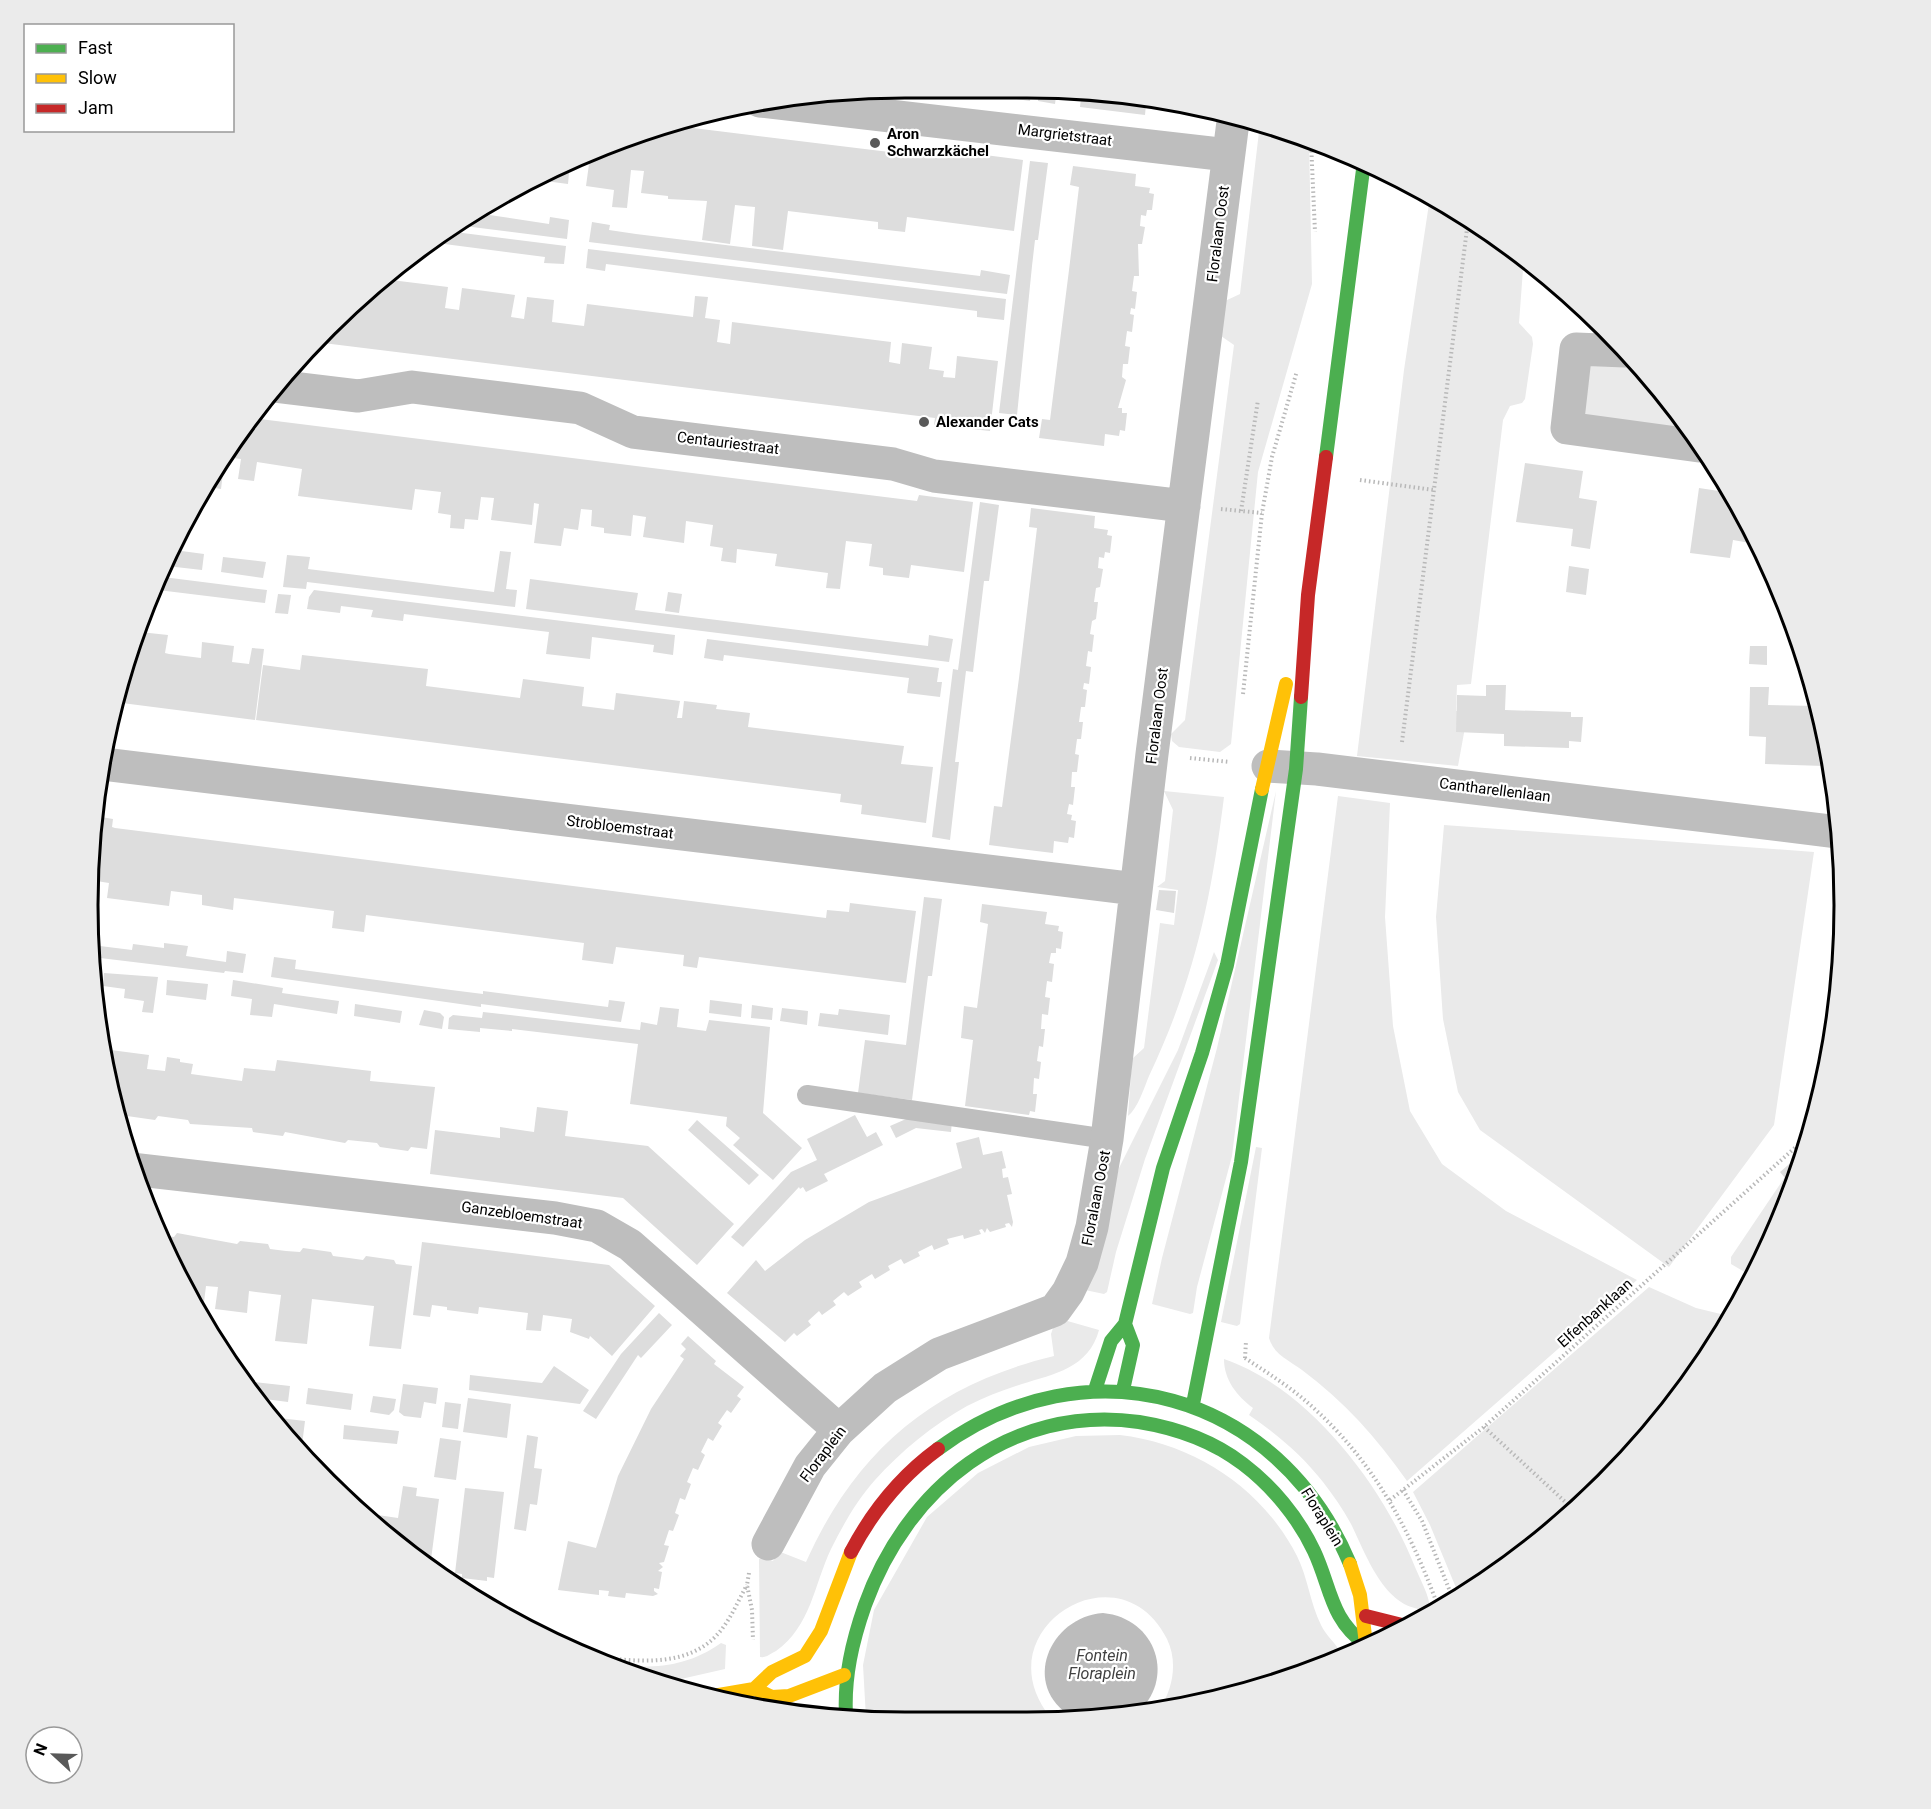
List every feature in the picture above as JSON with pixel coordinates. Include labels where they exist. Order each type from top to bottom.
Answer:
[{"type":"main road","points":[[1193,1404],[1242,1162],[1281,768],[1308,595],[1363,172]]},
{"type":"main road","points":[[1095,1390],[1111,1341],[1125,1324],[1163,1168],[1202,1053],[1281,768],[1308,595]]},
{"type":"main road","points":[[1110,1419],[1123,1390],[1133,1345],[1125,1324]]},
{"type":"main road","name":"Floraplein","points":[[755,1689],[770,1674],[798,1662],[816,1641],[854,1548],[876,1510],[906,1473],[940,1445],[1010,1407],[1056,1395],[1095,1390],[1159,1394],[1193,1404],[1239,1429],[1283,1464],[1308,1492],[1340,1544],[1356,1580],[1366,1616],[1365,1636]]},
{"type":"main road","name":"Floraplein","points":[[846,1709],[844,1675],[855,1635],[880,1566],[904,1527],[945,1480],[970,1462],[1009,1440],[1073,1421],[1142,1420],[1174,1428],[1229,1454],[1251,1471],[1295,1518],[1320,1565],[1338,1618],[1347,1633],[1358,1640]]},
{"type":"main road","points":[[1366,1616],[1393,1623]]},
{"type":"main road","points":[[733,1693],[755,1689],[772,1697],[787,1695],[822,1686],[844,1675]]},
{"type":"street","name":"Margrietstraat","points":[[794,105],[1228,155]]},
{"type":"street","name":"Floralaan Oost","points":[[1056,1310],[1082,1263],[1092,1227],[1107,1139],[1152,754],[1232,124]]},
{"type":"street","points":[[1613,350],[1576,349],[1567,428],[1689,445]]},
{"type":"street","name":"Centauriestraat","points":[[285,387],[358,396],[412,387],[580,408],[633,432],[893,464],[934,476],[1184,506]]},
{"type":"street","name":"Strobloemstraat","points":[[110,765],[1136,890]]},
{"type":"street","name":"Cantharellenlaan","points":[[1281,768],[1397,779],[1830,831]]},
{"type":"street","name":"Ganzebloemstraat","points":[[142,1169],[555,1218],[597,1226],[630,1245],[839,1430]]},
{"type":"street","name":"Floraplein","points":[[768,1544],[810,1466],[839,1430],[885,1388],[939,1354],[1056,1310]]},
{"type":"lane","points":[[807,1095],[1107,1139]]},
{"type":"path","points":[[1311,150],[1315,234]]},
{"type":"path","points":[[1397,779],[1467,229]]},
{"type":"path","points":[[1242,704],[1262,513],[1272,457],[1298,367]]},
{"type":"path","points":[[1241,511],[1258,400]]},
{"type":"path","points":[[1353,479],[1434,490]]},
{"type":"path","points":[[1152,754],[1281,768]]},
{"type":"path","name":"Elfenbanklaan","points":[[1390,1500],[1484,1427],[1796,1148]]},
{"type":"path","points":[[1245,1358],[1308,1402],[1347,1441],[1390,1500],[1418,1554],[1435,1600]]},
{"type":"path","points":[[1484,1427],[1567,1503]]},
{"type":"path","points":[[1403,1490],[1422,1521],[1450,1590]]},
{"type":"path","points":[[755,1689],[752,1610],[747,1585],[750,1560],[768,1544]]},
{"type":"path","points":[[618,1659],[668,1660],[703,1646],[723,1628],[747,1585]]},
{"type":"shaded area","points":[[1259,132],[1309,149],[1312,284],[1258,472],[1231,744],[1220,752],[1179,747],[1172,741],[1171,734],[1185,720],[1234,345],[1221,336],[1225,301],[1240,294]]},
{"type":"shaded area","points":[[1429,205],[1475,234],[1523,268],[1519,323],[1532,337],[1533,344],[1525,399],[1522,403],[1510,406],[1503,420],[1471,684],[1457,685],[1456,711],[1468,711],[1458,766],[1357,756],[1404,370]]},
{"type":"shaded area","points":[[1622,361],[1667,413],[1684,438],[1583,422],[1582,367]]},
{"type":"shaded area","points":[[1164,791],[1224,797],[1213,871],[1189,973],[1165,1041],[1138,1103],[1128,1116],[1132,1059],[1144,1048],[1160,923],[1174,925],[1178,890],[1157,887],[1165,881],[1173,810]]},
{"type":"shaded area","points":[[1276,791],[1232,1156],[1197,1287],[1193,1313],[1190,1314],[1152,1304],[1217,1048]]},
{"type":"shaded area","points":[[1338,796],[1390,803],[1385,917],[1393,1026],[1410,1111],[1442,1164],[1506,1211],[1637,1280],[1407,1481],[1359,1421],[1332,1394],[1278,1353],[1269,1338]]},
{"type":"shaded area","points":[[1444,825],[1814,852],[1774,1125],[1669,1267],[1480,1130],[1458,1092],[1443,1019],[1436,917]]},
{"type":"shaded area","points":[[1214,952],[1218,960],[1145,1159],[1116,1252],[1107,1292],[1104,1294],[1085,1290],[1119,1168],[1178,1050]]},
{"type":"shaded area","points":[[1256,1147],[1262,1148],[1240,1324],[1237,1326],[1221,1322]]},
{"type":"shaded area","points":[[1787,1173],[1772,1213],[1744,1272],[1731,1264],[1731,1257]]},
{"type":"shaded area","points":[[1649,1287],[1696,1308],[1721,1314],[1667,1396],[1597,1475],[1518,1545],[1456,1587],[1430,1525],[1413,1492]]},
{"type":"shaded area","points":[[1064,1320],[1099,1330],[1087,1353],[1069,1368],[1058,1373],[1001,1391],[954,1413],[918,1439],[885,1469],[868,1488],[845,1522],[831,1549],[810,1604],[797,1630],[776,1651],[760,1657],[759,1559],[764,1557],[773,1561],[778,1551],[806,1562],[826,1522],[849,1487],[875,1455],[904,1428],[936,1404],[972,1385],[1011,1369],[1054,1356],[1051,1334],[1053,1328]]},
{"type":"shaded area","points":[[1224,1359],[1255,1373],[1285,1392],[1313,1416],[1339,1444],[1363,1473],[1384,1504],[1401,1536],[1429,1604],[1420,1608],[1415,1608],[1401,1602],[1390,1592],[1371,1565],[1345,1513],[1323,1482],[1289,1446],[1249,1415],[1253,1408],[1232,1387]]},
{"type":"shaded area","points":[[1120,1435],[1174,1448],[1224,1473],[1245,1490],[1265,1510],[1297,1556],[1321,1625],[1338,1649],[1286,1669],[1235,1684],[1165,1699],[1171,1684],[1173,1666],[1167,1639],[1145,1611],[1119,1599],[1090,1599],[1064,1610],[1044,1629],[1032,1655],[1034,1686],[1047,1711],[866,1711],[863,1665],[874,1610],[927,1517],[978,1473],[1029,1447],[1076,1436]]},
{"type":"shaded area","points":[[721,1643],[726,1645],[725,1669],[679,1679],[637,1666],[666,1665],[707,1652]]},
{"type":"water","name":"Fontein Floraplein","points":[[1103,1613],[1121,1617],[1136,1626],[1148,1638],[1155,1652],[1158,1668],[1156,1684],[1147,1702],[1064,1711],[1056,1704],[1047,1688],[1045,1672],[1048,1655],[1056,1639],[1068,1627],[1084,1617]]},
{"type":"building","points":[[1010,98],[1030,98],[1030,101]]},
{"type":"building","points":[[1038,98],[1056,99],[1055,104],[1038,101]]},
{"type":"building","points":[[1081,99],[1146,106],[1145,115],[1080,107]]},
{"type":"building","points":[[688,127],[914,155],[915,146],[1023,160],[1014,231],[907,217],[905,232],[878,229],[878,222],[788,211],[783,250],[752,246],[755,207],[735,205],[730,244],[702,240],[707,201],[668,199],[668,196],[641,193],[644,171],[631,170],[627,208],[612,207],[614,190],[586,186],[589,164],[586,164],[645,140]]},
{"type":"building","points":[[1030,161],[1048,163],[1038,240],[1035,240],[1017,415],[999,413]]},
{"type":"building","points":[[1073,166],[1136,174],[1135,186],[1150,188],[1149,193],[1154,194],[1152,210],[1147,210],[1146,216],[1141,215],[1140,226],[1145,227],[1142,244],[1138,244],[1139,276],[1134,276],[1132,291],[1137,292],[1135,309],[1131,308],[1130,314],[1134,315],[1132,332],[1127,331],[1125,346],[1130,347],[1128,364],[1123,364],[1122,377],[1126,380],[1118,408],[1122,408],[1122,413],[1127,413],[1125,431],[1120,430],[1119,436],[1105,434],[1104,446],[1039,438],[1042,419],[1050,420],[1069,270],[1079,187],[1070,185]]},
{"type":"building","points":[[569,171],[568,184],[547,181]]},
{"type":"building","points":[[487,215],[549,224],[550,217],[569,220],[567,239],[468,227]]},
{"type":"building","points":[[592,222],[610,225],[609,230],[636,234],[980,276],[981,270],[1010,275],[1007,294],[589,242]]},
{"type":"building","points":[[458,232],[566,246],[564,264],[544,263],[545,257],[442,244]]},
{"type":"building","points":[[588,249],[1006,299],[1004,320],[977,317],[977,311],[606,264],[605,271],[586,268]]},
{"type":"building","points":[[393,280],[448,287],[445,308],[459,310],[462,288],[515,295],[511,317],[524,319],[527,297],[554,300],[552,322],[584,326],[587,304],[693,317],[695,296],[708,297],[705,318],[720,320],[717,342],[730,344],[732,322],[891,342],[889,362],[900,364],[902,343],[932,347],[929,369],[944,371],[943,377],[955,378],[957,356],[998,361],[990,431],[934,425],[935,418],[325,343]]},
{"type":"building","points":[[260,419],[917,501],[919,495],[973,502],[964,572],[911,565],[909,578],[883,575],[883,568],[869,566],[872,544],[846,541],[840,589],[826,588],[828,573],[775,566],[777,554],[737,549],[736,563],[721,561],[723,548],[710,546],[713,525],[686,521],[684,543],[643,537],[646,517],[633,515],[631,536],[604,533],[604,528],[591,526],[592,510],[581,509],[578,530],[564,528],[561,546],[534,543],[539,504],[534,503],[532,525],[491,520],[494,498],[481,497],[478,520],[465,519],[464,529],[450,528],[451,515],[438,513],[441,492],[415,489],[412,510],[298,496],[302,469],[257,462],[254,481],[238,479],[241,459],[233,458]]},
{"type":"building","points":[[1525,463],[1583,471],[1579,498],[1597,501],[1590,549],[1571,546],[1573,529],[1516,522]]},
{"type":"building","points":[[223,474],[221,489],[214,488]]},
{"type":"building","points":[[1699,488],[1719,491],[1747,542],[1733,540],[1730,558],[1690,553]]},
{"type":"building","points":[[980,502],[999,505],[989,581],[984,581],[973,672],[966,671],[955,762],[959,762],[950,840],[932,837],[953,669],[958,670]]},
{"type":"building","points":[[1031,508],[1095,516],[1094,528],[1108,530],[1107,535],[1112,536],[1110,553],[1105,552],[1104,558],[1099,557],[1098,568],[1103,569],[1100,587],[1096,588],[1094,602],[1098,602],[1096,619],[1092,621],[1090,634],[1094,635],[1092,652],[1088,651],[1086,666],[1091,667],[1089,684],[1084,683],[1083,689],[1087,690],[1085,707],[1081,707],[1079,722],[1083,722],[1081,739],[1077,739],[1075,754],[1079,755],[1077,772],[1072,772],[1071,787],[1075,787],[1073,805],[1069,804],[1067,814],[1072,815],[1071,820],[1076,821],[1074,838],[1069,837],[1068,843],[1054,841],[1053,853],[989,845],[994,806],[1002,807],[1019,678],[1037,528],[1029,527]]},
{"type":"building","points":[[180,551],[204,554],[202,570],[172,567]]},
{"type":"building","points":[[500,551],[511,552],[506,589],[517,590],[515,607],[307,582],[306,589],[283,587],[287,555],[310,557],[308,569],[494,592]]},
{"type":"building","points":[[223,557],[266,562],[263,578],[221,572]]},
{"type":"building","points":[[1569,566],[1589,569],[1586,595],[1566,592]]},
{"type":"building","points":[[167,578],[267,590],[265,603],[162,590]]},
{"type":"building","points":[[530,579],[638,593],[635,610],[928,646],[929,635],[953,639],[949,662],[526,609]]},
{"type":"building","points":[[314,590],[675,635],[673,655],[653,652],[654,645],[592,637],[590,659],[546,654],[549,632],[404,614],[403,621],[371,617],[373,610],[341,606],[340,613],[307,609],[309,597]]},
{"type":"building","points":[[668,592],[682,594],[679,613],[665,611]]},
{"type":"building","points":[[278,594],[291,595],[288,614],[275,613]]},
{"type":"building","points":[[145,633],[168,635],[165,653],[169,654],[201,658],[202,642],[234,646],[232,662],[249,664],[252,648],[264,649],[255,720],[123,703]]},
{"type":"building","points":[[707,639],[939,668],[937,682],[942,682],[940,697],[907,693],[909,678],[724,655],[723,661],[704,658]]},
{"type":"building","points":[[1750,646],[1767,646],[1767,665],[1749,664]]},
{"type":"building","points":[[302,655],[428,669],[426,686],[520,698],[523,679],[584,687],[582,706],[614,710],[616,693],[680,701],[677,718],[682,718],[684,701],[717,705],[716,709],[750,713],[748,727],[904,746],[901,764],[933,767],[926,823],[861,814],[862,805],[840,802],[841,794],[256,720],[263,665],[300,670]]},
{"type":"building","points":[[1486,685],[1506,685],[1505,710],[1571,712],[1571,717],[1583,717],[1581,742],[1569,741],[1569,748],[1504,746],[1504,734],[1456,732],[1457,695],[1486,696]]},
{"type":"building","points":[[1750,687],[1769,687],[1768,705],[1808,706],[1821,766],[1765,764],[1766,737],[1749,736]]},
{"type":"building","points":[[102,817],[113,819],[112,827],[115,828],[826,918],[827,910],[849,912],[850,903],[916,911],[906,983],[699,957],[697,968],[683,966],[684,955],[616,947],[613,964],[582,960],[584,943],[366,915],[364,932],[332,928],[334,911],[234,898],[233,910],[202,905],[202,895],[171,891],[169,906],[107,898],[109,883],[98,881]]},
{"type":"building","points":[[1159,890],[1176,891],[1174,913],[1156,910]]},
{"type":"building","points":[[924,897],[942,899],[932,976],[928,976],[912,1100],[858,1093],[865,1040],[906,1045]]},
{"type":"building","points":[[982,904],[1047,912],[1045,924],[1059,926],[1058,931],[1063,932],[1061,949],[1056,948],[1056,953],[1051,953],[1049,963],[1054,964],[1052,982],[1047,981],[1045,997],[1050,998],[1048,1015],[1042,1014],[1041,1029],[1045,1029],[1043,1047],[1039,1046],[1037,1061],[1041,1062],[1039,1079],[1034,1078],[1033,1094],[1037,1094],[1035,1112],[1030,1111],[1029,1115],[965,1106],[973,1040],[961,1038],[964,1006],[977,1008],[988,924],[980,922]]},
{"type":"building","points":[[164,943],[188,946],[186,956],[226,962],[227,951],[246,954],[243,973],[225,971],[224,973],[99,958],[99,946],[132,950],[133,944],[164,948]]},
{"type":"building","points":[[274,957],[296,960],[295,969],[451,990],[483,994],[483,991],[608,1007],[609,1000],[625,1002],[621,1022],[481,1004],[481,1007],[271,977]]},
{"type":"building","points":[[104,973],[158,977],[153,1013],[142,1012],[144,1001],[124,998],[125,989],[103,986]]},
{"type":"building","points":[[167,980],[208,984],[206,1000],[166,995]]},
{"type":"building","points":[[233,980],[283,988],[282,993],[339,1001],[337,1014],[274,1004],[272,1017],[250,1015],[252,999],[231,996]]},
{"type":"building","points":[[710,1000],[742,1004],[741,1017],[709,1013]]},
{"type":"building","points":[[355,1004],[402,1011],[400,1023],[354,1016]]},
{"type":"building","points":[[752,1005],[773,1008],[772,1020],[751,1018]]},
{"type":"building","points":[[660,1007],[679,1009],[677,1027],[706,1031],[709,1020],[770,1027],[763,1113],[802,1148],[773,1180],[733,1145],[740,1138],[726,1126],[727,1117],[630,1104],[638,1044],[512,1029],[512,1031],[480,1028],[480,1032],[448,1029],[449,1018],[453,1015],[482,1018],[483,1012],[640,1030],[641,1022],[657,1025]]},
{"type":"building","points":[[782,1008],[808,1011],[807,1025],[780,1021]]},
{"type":"building","points":[[839,1009],[890,1015],[888,1035],[818,1026],[820,1013],[838,1015]]},
{"type":"building","points":[[424,1010],[440,1013],[444,1017],[442,1029],[419,1025]]},
{"type":"building","points":[[111,1050],[149,1055],[147,1069],[165,1071],[167,1057],[193,1064],[191,1074],[242,1081],[244,1068],[275,1071],[277,1060],[371,1071],[370,1081],[435,1087],[427,1149],[411,1147],[408,1151],[380,1147],[377,1143],[348,1140],[345,1143],[285,1132],[283,1136],[253,1132],[252,1128],[190,1124],[188,1120],[158,1116],[155,1120],[127,1116]]},
{"type":"building","points":[[537,1107],[568,1111],[565,1136],[648,1146],[734,1224],[697,1265],[623,1198],[430,1174],[435,1130],[500,1138],[500,1127],[534,1132]]},
{"type":"building","points":[[855,1115],[867,1137],[876,1132],[883,1145],[824,1174],[828,1181],[806,1192],[803,1187],[800,1189],[799,1187],[743,1247],[731,1237],[791,1172],[817,1160],[807,1139]]},
{"type":"building","points":[[913,1116],[952,1121],[951,1132],[916,1128],[896,1138],[890,1126]]},
{"type":"building","points":[[697,1120],[759,1175],[749,1185],[688,1130]]},
{"type":"building","points":[[979,1137],[983,1155],[1002,1151],[1006,1168],[1002,1169],[1003,1178],[1008,1177],[1012,1194],[1007,1195],[1012,1227],[1009,1223],[1005,1224],[1006,1227],[990,1232],[987,1228],[985,1233],[982,1229],[979,1230],[981,1234],[964,1239],[963,1235],[947,1239],[949,1244],[934,1250],[932,1245],[918,1252],[920,1256],[904,1264],[901,1259],[888,1266],[890,1270],[875,1279],[872,1274],[859,1282],[862,1287],[848,1296],[844,1292],[833,1301],[836,1305],[822,1315],[819,1311],[808,1321],[811,1325],[797,1336],[794,1333],[785,1342],[727,1293],[756,1260],[765,1271],[805,1240],[869,1202],[962,1168],[956,1143]]},
{"type":"building","points":[[1792,1162],[1785,1178],[1780,1172]]},
{"type":"building","points":[[177,1233],[237,1244],[240,1241],[268,1244],[270,1249],[286,1251],[300,1252],[303,1248],[331,1252],[333,1256],[363,1260],[366,1256],[394,1260],[396,1264],[412,1266],[401,1349],[369,1346],[374,1306],[312,1299],[307,1344],[275,1341],[281,1295],[249,1291],[247,1313],[215,1309],[218,1287],[206,1286],[203,1302],[170,1236],[174,1237]]},
{"type":"building","points":[[422,1242],[609,1265],[655,1306],[612,1356],[590,1336],[589,1339],[570,1332],[572,1319],[543,1315],[541,1331],[526,1330],[528,1313],[479,1307],[478,1314],[447,1310],[447,1307],[432,1305],[430,1317],[413,1315]]},
{"type":"building","points":[[659,1313],[672,1325],[641,1358],[638,1355],[596,1419],[583,1411],[621,1354]]},
{"type":"building","points":[[688,1336],[716,1361],[714,1364],[744,1387],[737,1396],[741,1399],[731,1413],[727,1410],[718,1423],[722,1426],[713,1441],[708,1438],[701,1452],[705,1455],[698,1470],[693,1468],[687,1482],[691,1484],[685,1500],[680,1498],[675,1513],[679,1515],[673,1531],[669,1530],[664,1545],[669,1546],[664,1562],[659,1563],[663,1567],[658,1571],[662,1572],[659,1589],[654,1588],[658,1594],[653,1596],[626,1593],[625,1598],[608,1596],[609,1591],[599,1590],[599,1595],[558,1590],[568,1541],[596,1548],[618,1476],[651,1409],[684,1359],[680,1356],[686,1349],[681,1344]]},
{"type":"building","points":[[554,1366],[589,1390],[580,1404],[469,1390],[470,1375],[542,1383]]},
{"type":"building","points":[[254,1382],[290,1386],[288,1402],[267,1399]]},
{"type":"building","points":[[403,1384],[438,1388],[436,1404],[424,1402],[421,1418],[404,1416],[399,1412]]},
{"type":"building","points":[[308,1388],[353,1394],[351,1410],[306,1404]]},
{"type":"building","points":[[373,1396],[396,1399],[394,1410],[389,1415],[370,1412]]},
{"type":"building","points":[[468,1398],[511,1404],[507,1438],[463,1432]]},
{"type":"building","points":[[445,1402],[461,1404],[458,1429],[442,1427]]},
{"type":"building","points":[[283,1418],[305,1421],[302,1442]]},
{"type":"building","points":[[344,1425],[399,1431],[397,1444],[343,1439]]},
{"type":"building","points":[[527,1435],[538,1437],[534,1468],[542,1469],[537,1505],[530,1504],[526,1531],[514,1529]]},
{"type":"building","points":[[440,1438],[461,1441],[456,1480],[434,1477]]},
{"type":"building","points":[[403,1486],[417,1488],[416,1496],[439,1499],[431,1558],[377,1515],[398,1518]]},
{"type":"building","points":[[465,1488],[504,1492],[494,1578],[487,1577],[487,1581],[462,1578],[462,1574],[455,1573]]},
{"type":"traffic: fast","points":[[1326,457],[1363,172]]},
{"type":"traffic: fast","points":[[1193,1404],[1241,1162],[1296,769],[1301,697]]},
{"type":"traffic: fast","points":[[1095,1390],[1111,1341],[1125,1324],[1163,1168],[1202,1053],[1227,965],[1262,789]]},
{"type":"traffic: fast","points":[[1123,1390],[1133,1345],[1125,1324]]},
{"type":"traffic: fast","points":[[938,1449],[996,1415],[1055,1396],[1115,1392],[1173,1401],[1227,1423],[1276,1458],[1318,1505],[1350,1564]]},
{"type":"traffic: fast","points":[[846,1709],[848,1673],[860,1619],[884,1563],[907,1525],[936,1491],[969,1463],[1007,1441],[1048,1427],[1092,1420],[1139,1422],[1180,1432],[1207,1442],[1254,1473],[1274,1492],[1308,1538],[1338,1613],[1359,1639]]},
{"type":"traffic: slow","points":[[1262,789],[1286,684]]},
{"type":"traffic: slow","points":[[733,1693],[754,1689],[772,1672],[805,1656],[821,1631],[851,1552]]},
{"type":"traffic: slow","points":[[1350,1564],[1360,1595],[1365,1636]]},
{"type":"traffic: slow","points":[[755,1689],[772,1697],[789,1696],[844,1675]]},
{"type":"traffic: jam","points":[[1301,697],[1308,595],[1326,457]]},
{"type":"traffic: jam","points":[[851,1552],[868,1523],[888,1496],[938,1449]]},
{"type":"traffic: jam","points":[[1366,1616],[1393,1623]]},
{"type":"place","name":"Aron Schwarzkächel","points":[[875,143]]},
{"type":"place","name":"Alexander Cats","points":[[924,422]]}]
